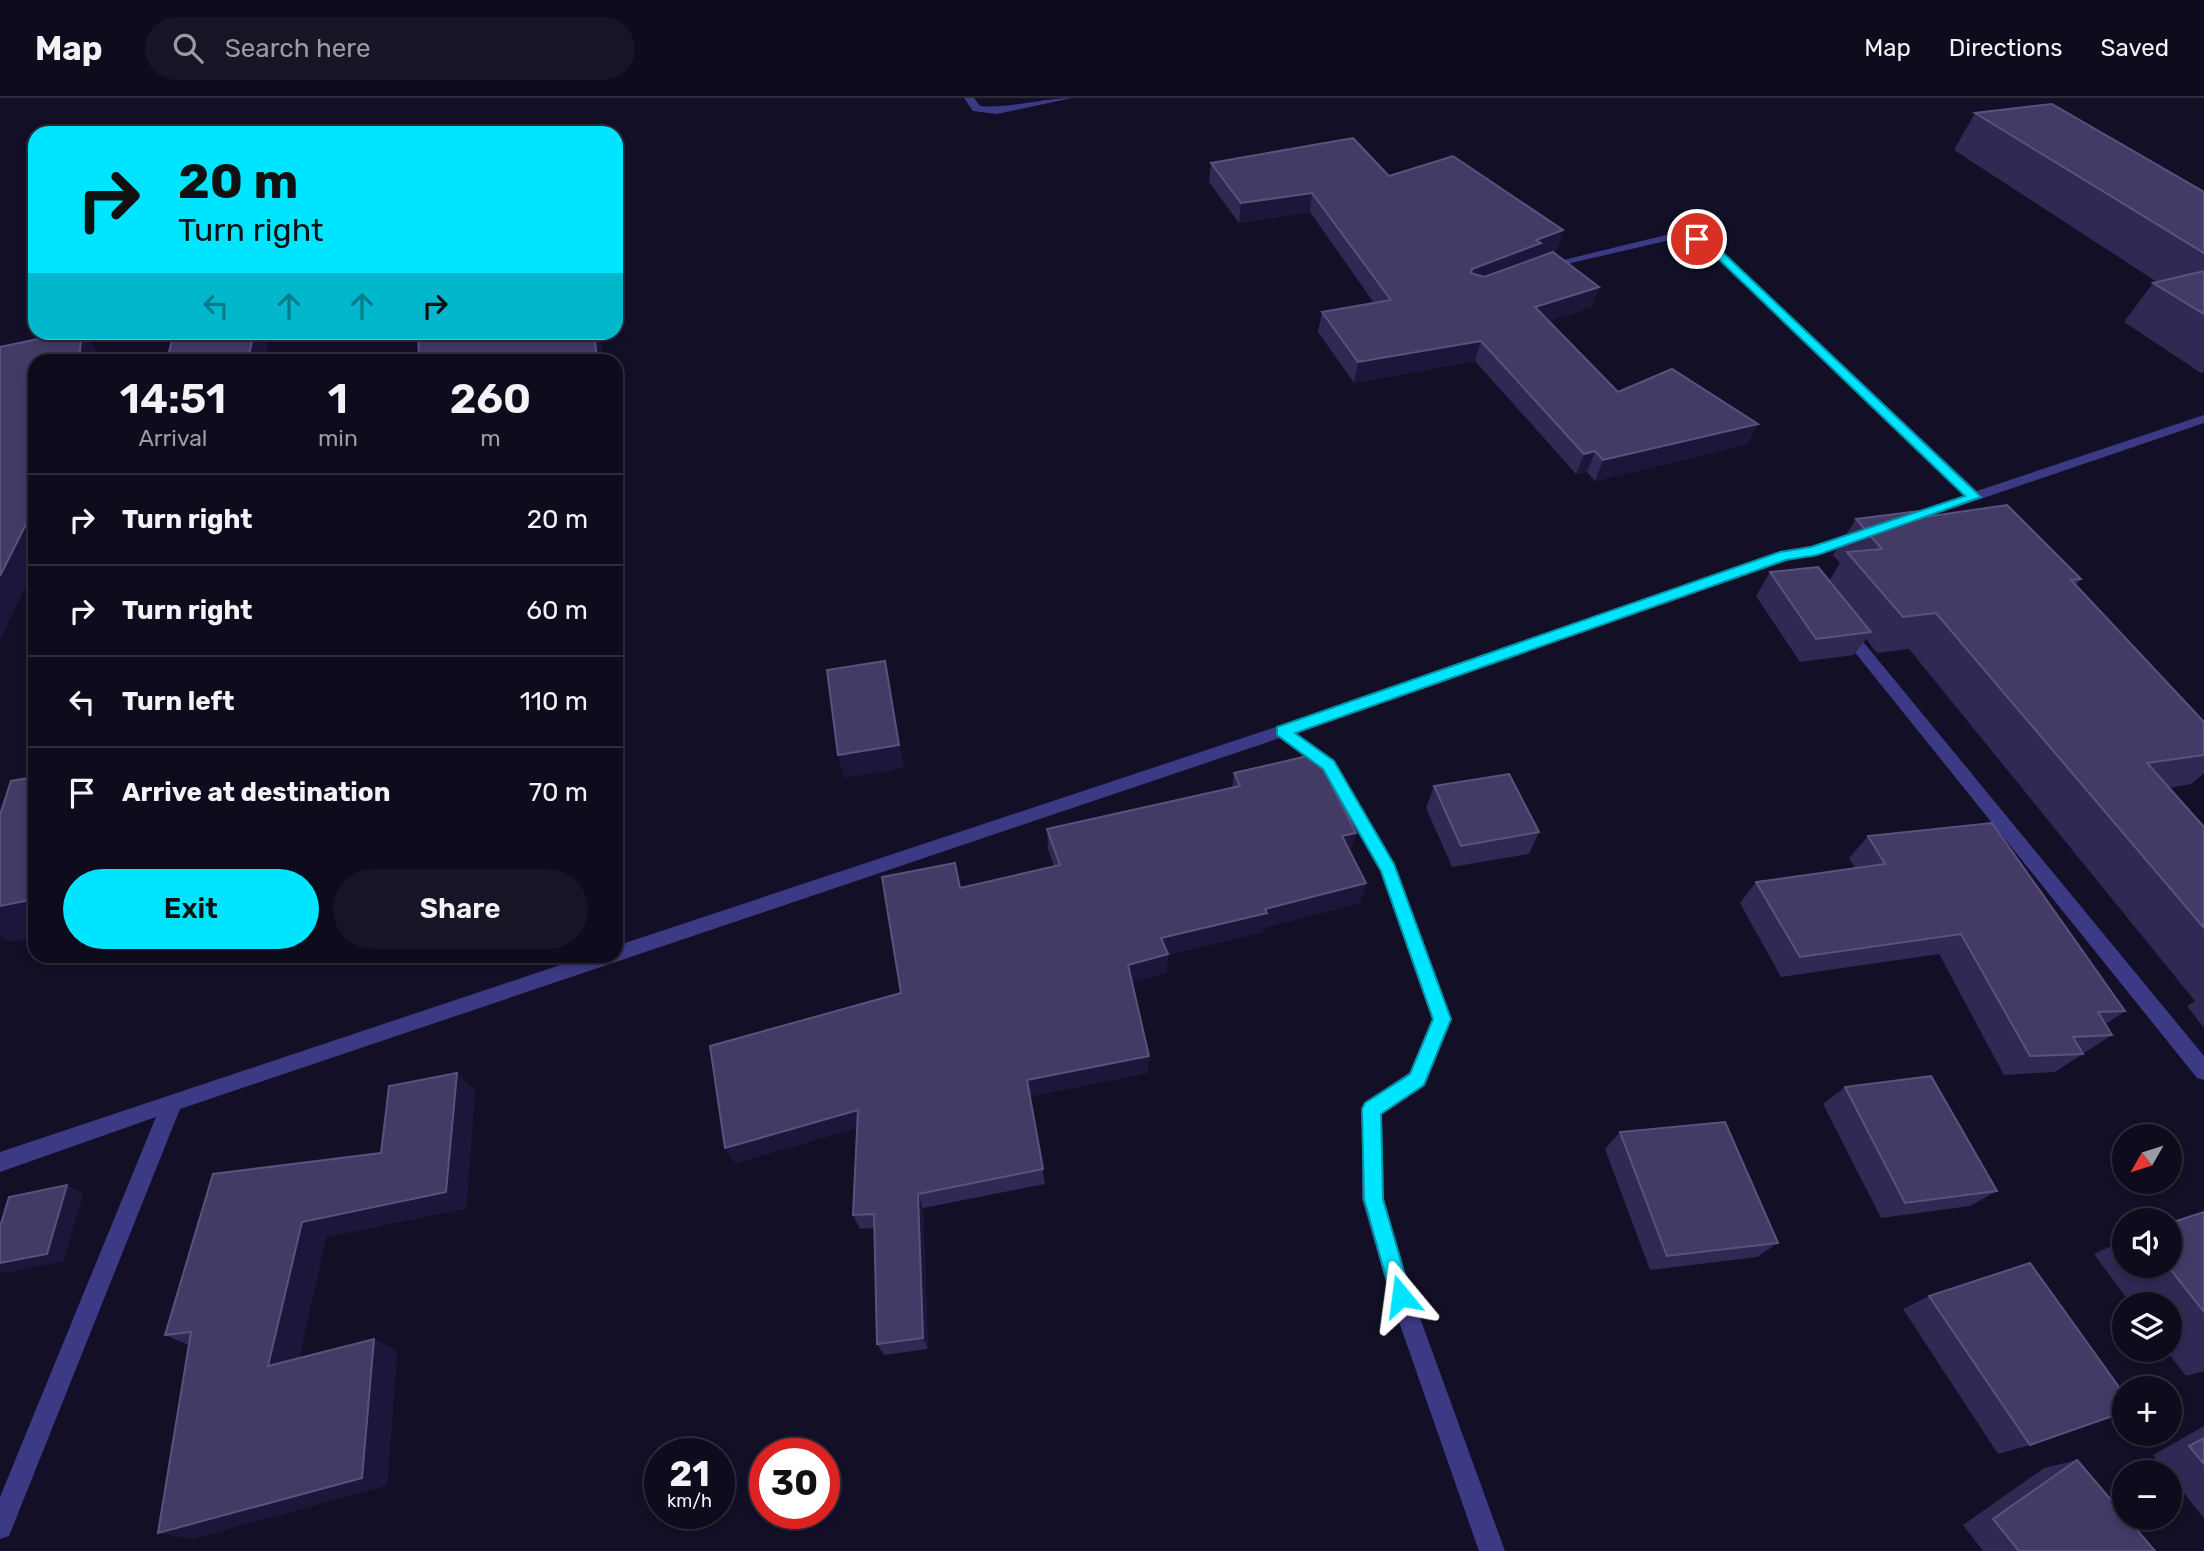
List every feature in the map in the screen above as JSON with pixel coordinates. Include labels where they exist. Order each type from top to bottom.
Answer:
[{"type":"street","points":[[969,98],[977,109],[997,111],[1067,98]]},
{"type":"street","points":[[1523,274],[1547,265],[1670,237],[1697,239],[1712,247],[1975,497]]},
{"type":"street","points":[[623,952],[1282,731],[1784,555],[1812,551],[2204,419]]},
{"type":"street","points":[[1784,555],[1802,577]]},
{"type":"street","points":[[1837,620],[2204,1071]]},
{"type":"street","points":[[1282,731],[1328,765],[1388,869],[1442,1019],[1417,1079],[1371,1109],[1373,1199],[1401,1296],[1492,1551]]},
{"type":"street","points":[[0,1162],[173,1101],[589,963]]},
{"type":"street","points":[[0,1527],[173,1101]]},
{"type":"building","points":[[2052,104],[2204,192],[2204,253],[1975,113]]},
{"type":"building","points":[[1353,138],[1389,176],[1453,156],[1563,230],[1536,240],[1541,243],[1472,269],[1471,273],[1484,277],[1553,252],[1599,287],[1535,307],[1618,392],[1672,369],[1758,424],[1603,460],[1595,451],[1584,454],[1481,341],[1358,362],[1322,312],[1391,300],[1312,193],[1241,203],[1211,163]]},
{"type":"building","points":[[2204,271],[2204,314],[2153,283]]},
{"type":"building","points":[[33,340],[81,340],[80,354],[28,354],[28,520],[0,576],[0,347]]},
{"type":"building","points":[[172,340],[252,340],[249,354],[168,354]]},
{"type":"building","points":[[418,340],[595,340],[596,354],[419,354]]},
{"type":"building","points":[[2007,505],[2081,579],[2071,580],[2204,722],[2204,755],[2147,763],[2204,827],[2204,928],[1936,613],[1903,617],[1847,552],[1882,549],[1856,519],[1919,511],[1925,517]]},
{"type":"building","points":[[1818,567],[1871,632],[1816,639],[1770,572]]},
{"type":"building","points":[[885,661],[899,745],[838,755],[827,670]]},
{"type":"building","points":[[1316,754],[1356,833],[1342,836],[1366,883],[1265,909],[1267,913],[1161,938],[1168,954],[1128,965],[1149,1056],[1027,1080],[1043,1169],[918,1194],[923,1338],[877,1344],[874,1214],[853,1215],[858,1110],[725,1148],[710,1046],[901,993],[882,877],[955,863],[960,888],[1060,865],[1047,829],[1240,786],[1234,773]]},
{"type":"building","points":[[1509,774],[1539,832],[1461,846],[1434,786]]},
{"type":"building","points":[[28,778],[28,900],[0,906],[0,815],[11,781]]},
{"type":"building","points":[[1992,823],[2125,1011],[2098,1012],[2112,1035],[2073,1037],[2083,1054],[2030,1056],[1961,934],[1800,957],[1756,882],[1885,864],[1868,836]]},
{"type":"building","points":[[457,1073],[446,1192],[302,1222],[268,1366],[374,1339],[362,1478],[158,1533],[191,1332],[165,1335],[213,1174],[381,1153],[389,1086]]},
{"type":"building","points":[[1931,1076],[1997,1191],[1905,1203],[1845,1087]]},
{"type":"building","points":[[1725,1122],[1778,1243],[1667,1256],[1620,1132]]},
{"type":"building","points":[[67,1185],[47,1254],[0,1263],[0,1227],[9,1197]]},
{"type":"building","points":[[2204,1212],[2204,1312],[2177,1278],[2182,1278],[2182,1219]]},
{"type":"building","points":[[2030,1263],[2112,1377],[2112,1416],[2030,1445],[1929,1296]]},
{"type":"building","points":[[2204,1438],[2204,1464],[2189,1446]]},
{"type":"building","points":[[2077,1460],[2112,1501],[2112,1530],[2137,1530],[2155,1551],[2019,1551],[1993,1519]]},
{"type":"route","points":[[1401,1296],[1373,1199],[1371,1109],[1417,1079],[1442,1019],[1388,869],[1328,765],[1282,731],[1784,555],[1812,551],[1975,497],[1712,247],[1697,239]]}]
